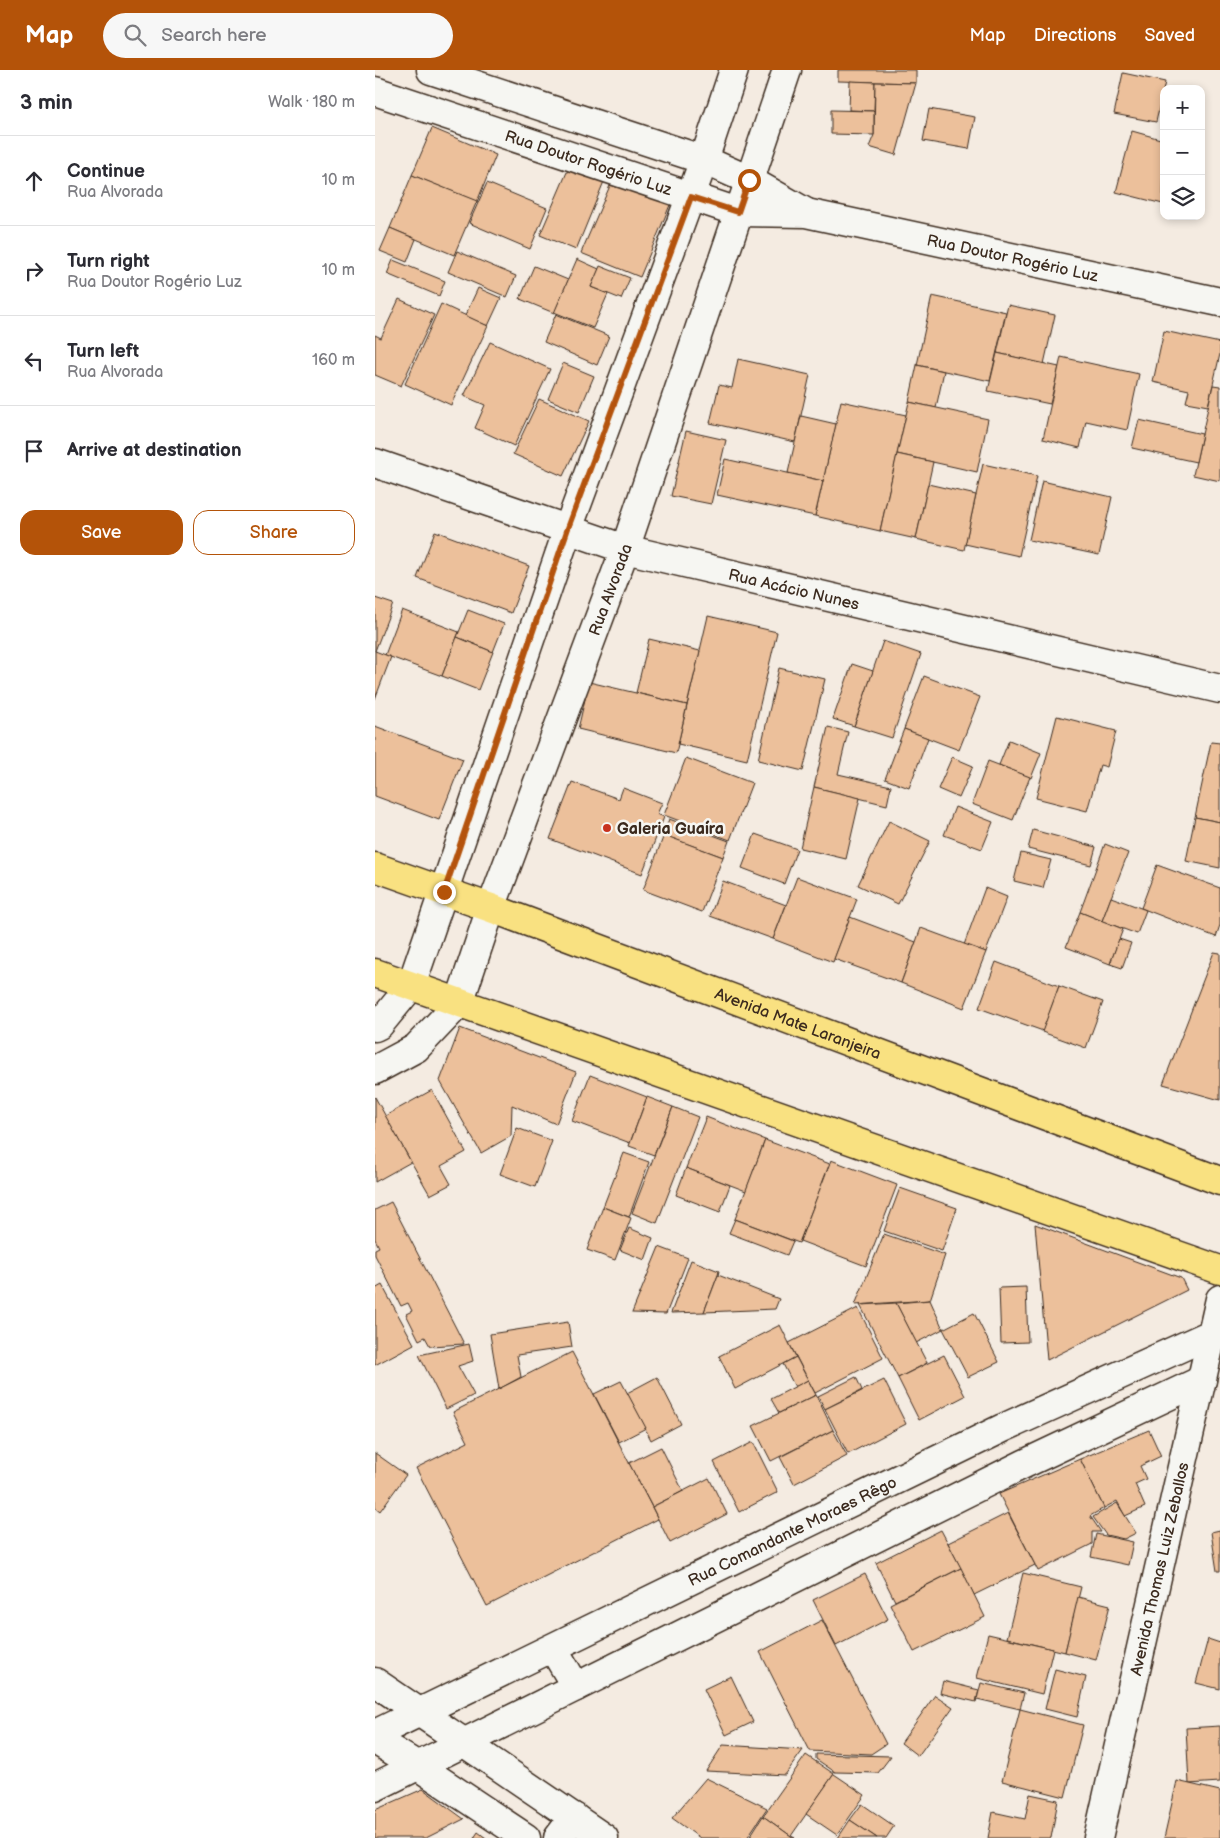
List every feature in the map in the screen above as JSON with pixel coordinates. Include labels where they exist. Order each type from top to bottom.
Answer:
[{"type":"main road","name":"Avenida Mate Laranjeira","points":[[375,867],[491,908],[1220,1181]]},
{"type":"main road","points":[[375,973],[1220,1270]]},
{"type":"street","name":"Rua Doutor Rogério Luz","points":[[431,70],[705,160],[749,180],[806,213]]},
{"type":"street","points":[[375,1027],[411,986],[568,528],[705,160],[735,70]]},
{"type":"street","name":"Rua Alvorada","points":[[375,1070],[416,1048],[459,1003],[491,908],[625,549],[787,70]]},
{"type":"street","name":"Rua Doutor Rogério Luz","points":[[375,91],[738,212],[806,213],[1220,302]]},
{"type":"street","name":"Rua Acácio Nunes","points":[[375,464],[568,528],[625,549],[1220,689]]},
{"type":"street","name":"Avenida Thomas Luiz Zeballos","points":[[1098,1838],[1220,1299]]},
{"type":"street","name":"Rua Comandante Moraes Rêgo","points":[[375,1734],[1003,1428],[1213,1333]]},
{"type":"street","points":[[375,1787],[1024,1464],[1202,1380]]},
{"type":"street","points":[[1003,1428],[1024,1464]]},
{"type":"street","points":[[553,1648],[576,1687]]},
{"type":"street","points":[[375,1682],[464,1744],[566,1828],[604,1838]]},
{"type":"street","points":[[375,1740],[418,1766],[526,1838]]},
{"type":"building","points":[[838,70],[916,70],[916,83],[838,81]]},
{"type":"building","points":[[1123,73],[1165,82],[1164,85],[1160,85],[1160,104],[1156,122],[1114,114]]},
{"type":"building","points":[[850,81],[875,82],[874,111],[849,110]]},
{"type":"building","points":[[875,82],[916,83],[896,155],[869,147],[874,135]]},
{"type":"building","points":[[929,109],[975,117],[969,149],[923,141]]},
{"type":"building","points":[[831,110],[874,111],[874,135],[831,134]]},
{"type":"building","points":[[432,128],[496,155],[477,202],[412,175]]},
{"type":"building","points":[[1132,131],[1160,139],[1160,203],[1116,192]]},
{"type":"building","points":[[570,165],[605,179],[576,250],[540,235]]},
{"type":"building","points":[[412,175],[477,201],[454,255],[390,228]]},
{"type":"building","points":[[612,181],[670,205],[640,277],[581,253]]},
{"type":"building","points":[[487,183],[547,208],[530,249],[469,223]]},
{"type":"building","points":[[390,228],[416,239],[407,262],[380,251]]},
{"type":"building","points":[[457,251],[516,276],[507,297],[448,272]]},
{"type":"building","points":[[577,259],[599,269],[591,287],[608,294],[593,328],[554,312]]},
{"type":"building","points":[[393,260],[445,281],[439,296],[387,274]]},
{"type":"building","points":[[534,266],[568,280],[554,313],[520,299]]},
{"type":"building","points":[[600,266],[630,278],[621,299],[591,287]]},
{"type":"building","points":[[478,288],[501,298],[488,326],[465,316]]},
{"type":"building","points":[[932,296],[1006,312],[990,381],[917,365]]},
{"type":"building","points":[[399,299],[434,315],[401,386],[375,375],[375,335],[381,338]]},
{"type":"building","points":[[441,304],[488,326],[451,405],[405,384]]},
{"type":"building","points":[[1008,305],[1055,315],[1044,364],[997,353]]},
{"type":"building","points":[[556,314],[609,336],[597,365],[544,342]]},
{"type":"building","points":[[1164,331],[1220,343],[1220,354],[1208,406],[1186,402],[1189,390],[1153,382]]},
{"type":"building","points":[[490,342],[550,369],[514,446],[475,428],[485,405],[464,396]]},
{"type":"building","points":[[997,353],[1059,367],[1050,404],[988,391]]},
{"type":"building","points":[[1061,357],[1139,374],[1127,430],[1086,421],[1080,448],[1043,439]]},
{"type":"building","points":[[738,359],[810,375],[795,442],[710,423],[719,385],[732,388]]},
{"type":"building","points":[[563,363],[594,376],[579,412],[548,399]]},
{"type":"building","points":[[917,365],[944,371],[936,408],[909,402]]},
{"type":"building","points":[[1213,385],[1220,386],[1220,481],[1193,475]]},
{"type":"building","points":[[539,399],[589,421],[563,476],[513,454]]},
{"type":"building","points":[[841,401],[906,415],[880,531],[815,516]]},
{"type":"building","points":[[909,402],[988,419],[977,472],[897,454]]},
{"type":"building","points":[[801,416],[836,424],[823,481],[788,473]]},
{"type":"building","points":[[1139,420],[1202,434],[1196,462],[1132,448]]},
{"type":"building","points":[[686,431],[726,440],[711,504],[671,496]]},
{"type":"building","points":[[897,454],[933,462],[916,539],[880,531]]},
{"type":"building","points":[[725,459],[823,481],[815,516],[717,495]]},
{"type":"building","points":[[983,464],[1037,476],[1019,556],[965,544]]},
{"type":"building","points":[[1042,481],[1112,497],[1099,555],[1029,540]]},
{"type":"building","points":[[928,484],[976,495],[964,550],[916,539]]},
{"type":"building","points":[[435,531],[529,566],[511,613],[417,578]]},
{"type":"building","points":[[375,598],[393,604],[375,651]]},
{"type":"building","points":[[402,610],[459,632],[442,676],[385,655]]},
{"type":"building","points":[[468,610],[504,624],[493,652],[457,637]]},
{"type":"building","points":[[708,616],[777,632],[747,760],[678,744]]},
{"type":"building","points":[[457,637],[493,652],[478,690],[442,676]]},
{"type":"building","points":[[649,639],[700,651],[687,705],[636,693]]},
{"type":"building","points":[[883,641],[921,654],[892,738],[854,726]]},
{"type":"building","points":[[375,651],[391,657],[375,699]]},
{"type":"building","points":[[852,664],[873,671],[854,726],[833,719]]},
{"type":"building","points":[[779,668],[825,679],[803,771],[758,760]]},
{"type":"building","points":[[924,676],[980,697],[959,750],[904,729]]},
{"type":"building","points":[[589,682],[687,705],[676,753],[578,729]]},
{"type":"building","points":[[1057,716],[1116,731],[1107,767],[1100,765],[1087,811],[1036,798]]},
{"type":"building","points":[[375,726],[463,759],[439,820],[375,796]]},
{"type":"building","points":[[828,727],[848,732],[838,774],[891,786],[887,805],[814,787]]},
{"type":"building","points":[[904,729],[928,738],[909,788],[885,779]]},
{"type":"building","points":[[1009,740],[1041,753],[1031,778],[999,765]]},
{"type":"building","points":[[1211,742],[1220,743],[1220,822],[1195,817]]},
{"type":"building","points":[[952,757],[973,766],[959,798],[938,789]]},
{"type":"building","points":[[686,758],[752,783],[730,840],[664,815]]},
{"type":"building","points":[[988,761],[1030,777],[1013,820],[972,804]]},
{"type":"building","name":"Galeria Guaíra","points":[[572,782],[619,799],[623,788],[662,803],[657,814],[664,817],[642,874],[550,839]]},
{"type":"building","points":[[814,787],[860,798],[846,859],[800,848]]},
{"type":"building","points":[[955,807],[993,822],[982,849],[944,835]]},
{"type":"building","points":[[1195,817],[1220,822],[1220,868],[1186,861]]},
{"type":"building","points":[[669,819],[729,841],[723,857],[663,835]]},
{"type":"building","points":[[889,821],[930,841],[898,904],[858,885]]},
{"type":"building","points":[[1033,830],[1096,847],[1091,865],[1028,849]]},
{"type":"building","points":[[755,834],[797,849],[784,884],[742,868]]},
{"type":"building","points":[[664,835],[723,857],[702,912],[643,890]]},
{"type":"building","points":[[1105,844],[1128,853],[1102,921],[1080,912]]},
{"type":"building","points":[[1021,853],[1051,860],[1043,888],[1014,881]]},
{"type":"building","points":[[1157,865],[1220,888],[1220,925],[1216,937],[1141,908]]},
{"type":"building","points":[[797,877],[857,899],[833,962],[773,939]]},
{"type":"building","points":[[723,881],[786,905],[773,939],[710,916]]},
{"type":"building","points":[[985,888],[1007,897],[986,952],[964,945]]},
{"type":"building","points":[[1111,897],[1146,910],[1137,934],[1102,921]]},
{"type":"building","points":[[1080,912],[1123,929],[1110,964],[1066,947]]},
{"type":"building","points":[[850,917],[916,942],[901,983],[834,959]]},
{"type":"building","points":[[921,928],[986,952],[964,1008],[901,983]]},
{"type":"building","points":[[1119,939],[1131,943],[1122,968],[1110,964]]},
{"type":"building","points":[[1214,952],[1220,953],[1220,1100],[1163,1084]]},
{"type":"building","points":[[996,962],[1059,986],[1043,1031],[979,1008]]},
{"type":"building","points":[[1059,986],[1103,1002],[1086,1048],[1042,1032]]},
{"type":"building","points":[[460,1028],[576,1072],[556,1124],[512,1105],[511,1136],[481,1153],[440,1081]]},
{"type":"building","points":[[590,1075],[647,1097],[630,1143],[572,1121]]},
{"type":"building","points":[[432,1090],[466,1152],[441,1166],[451,1184],[430,1195],[385,1116]]},
{"type":"building","points":[[375,1097],[411,1162],[375,1182]]},
{"type":"building","points":[[647,1097],[673,1107],[654,1155],[629,1146]]},
{"type":"building","points":[[673,1107],[698,1117],[657,1223],[632,1213]]},
{"type":"building","points":[[706,1117],[765,1140],[746,1191],[686,1168]]},
{"type":"building","points":[[517,1128],[552,1141],[535,1187],[500,1174]]},
{"type":"building","points":[[765,1140],[830,1164],[799,1243],[735,1219]]},
{"type":"building","points":[[624,1153],[649,1162],[629,1217],[603,1207]]},
{"type":"building","points":[[831,1160],[897,1185],[866,1266],[800,1241]]},
{"type":"building","points":[[686,1168],[730,1185],[720,1212],[676,1195]]},
{"type":"building","points":[[900,1188],[957,1208],[942,1251],[884,1231]]},
{"type":"building","points":[[391,1202],[464,1344],[430,1346],[425,1337],[419,1340],[406,1314],[412,1311],[408,1303],[401,1306],[375,1255],[375,1249],[379,1247],[375,1239],[375,1210]]},
{"type":"building","points":[[603,1207],[631,1218],[615,1260],[587,1250]]},
{"type":"building","points":[[735,1219],[793,1241],[787,1255],[729,1233]]},
{"type":"building","points":[[1035,1224],[1181,1278],[1187,1290],[1047,1360]]},
{"type":"building","points":[[629,1228],[653,1238],[645,1260],[620,1250]]},
{"type":"building","points":[[884,1234],[945,1255],[930,1300],[855,1305]]},
{"type":"building","points":[[659,1247],[688,1258],[666,1314],[632,1313]]},
{"type":"building","points":[[691,1260],[719,1271],[718,1275],[704,1312],[671,1313]]},
{"type":"building","points":[[718,1275],[779,1299],[775,1309],[704,1312]]},
{"type":"building","points":[[382,1285],[414,1344],[375,1365],[375,1289]]},
{"type":"building","points":[[1026,1287],[1028,1342],[1001,1343],[999,1288]]},
{"type":"building","points":[[930,1300],[943,1329],[916,1343],[896,1303]]},
{"type":"building","points":[[896,1303],[927,1363],[898,1378],[860,1305]]},
{"type":"building","points":[[858,1308],[883,1358],[815,1393],[789,1343]]},
{"type":"building","points":[[974,1313],[999,1362],[968,1377],[943,1329]]},
{"type":"building","points":[[568,1322],[572,1347],[517,1355],[521,1377],[499,1389],[490,1334]]},
{"type":"building","points":[[780,1325],[796,1357],[735,1389],[719,1356]]},
{"type":"building","points":[[469,1344],[473,1361],[458,1366],[474,1395],[446,1409],[419,1355]]},
{"type":"building","points":[[572,1352],[658,1519],[487,1606],[416,1468],[468,1442],[453,1412]]},
{"type":"building","points":[[944,1355],[965,1396],[919,1420],[898,1378]]},
{"type":"building","points":[[796,1357],[808,1380],[795,1387],[783,1364]]},
{"type":"building","points":[[657,1377],[681,1424],[651,1440],[627,1393]]},
{"type":"building","points":[[856,1377],[862,1390],[825,1409],[818,1396]]},
{"type":"building","points":[[808,1380],[816,1395],[779,1413],[771,1399]]},
{"type":"building","points":[[884,1380],[906,1424],[848,1454],[825,1409]]},
{"type":"building","points":[[621,1381],[646,1428],[619,1442],[594,1394]]},
{"type":"building","points":[[816,1395],[833,1430],[771,1461],[753,1426]]},
{"type":"building","points":[[833,1430],[847,1456],[794,1484],[780,1457]]},
{"type":"building","points":[[1149,1430],[1161,1456],[1140,1466],[1146,1479],[1135,1484],[1145,1507],[1125,1516],[1117,1501],[1104,1508],[1080,1459]]},
{"type":"building","points":[[753,1442],[778,1492],[739,1512],[714,1462]]},
{"type":"building","points":[[661,1447],[683,1491],[652,1507],[629,1463]]},
{"type":"building","points":[[375,1453],[406,1475],[380,1511],[375,1507]]},
{"type":"building","points":[[1080,1459],[1104,1508],[1090,1516],[1101,1532],[1092,1532],[1092,1544],[1038,1571],[999,1494]]},
{"type":"building","points":[[709,1478],[727,1514],[670,1543],[652,1507]]},
{"type":"building","points":[[1117,1503],[1136,1533],[1124,1539],[1106,1535],[1093,1517]]},
{"type":"building","points":[[1008,1513],[1035,1565],[974,1595],[948,1543]]},
{"type":"building","points":[[941,1530],[961,1568],[895,1601],[876,1563]]},
{"type":"building","points":[[1220,1530],[1220,1571],[1217,1571],[1211,1532]]},
{"type":"building","points":[[1096,1534],[1133,1542],[1128,1565],[1091,1557]]},
{"type":"building","points":[[961,1568],[985,1617],[914,1652],[890,1604]]},
{"type":"building","points":[[1023,1573],[1081,1587],[1065,1652],[1007,1638]]},
{"type":"building","points":[[865,1574],[888,1619],[836,1646],[813,1600]]},
{"type":"building","points":[[1078,1597],[1110,1605],[1096,1660],[1065,1652]]},
{"type":"building","points":[[822,1620],[886,1744],[871,1754],[810,1751],[760,1652]]},
{"type":"building","points":[[988,1634],[1053,1649],[1042,1694],[977,1678]]},
{"type":"building","points":[[1208,1639],[1220,1643],[1220,1689],[1196,1683]]},
{"type":"building","points":[[1055,1669],[1086,1677],[1077,1717],[1045,1709]]},
{"type":"building","points":[[731,1676],[753,1722],[726,1735],[704,1689]]},
{"type":"building","points":[[943,1681],[979,1690],[976,1702],[940,1693]]},
{"type":"building","points":[[981,1683],[1024,1693],[1020,1709],[977,1699]]},
{"type":"building","points":[[935,1695],[953,1707],[918,1756],[901,1743]]},
{"type":"building","points":[[1020,1709],[1083,1725],[1065,1797],[1002,1781]]},
{"type":"building","points":[[1220,1726],[1220,1782],[1189,1784],[1186,1728]]},
{"type":"building","points":[[723,1745],[803,1750],[785,1775],[706,1771]]},
{"type":"building","points":[[816,1754],[891,1756],[878,1773],[835,1772],[816,1759]]},
{"type":"building","points":[[806,1755],[834,1774],[791,1836],[763,1816]]},
{"type":"building","points":[[834,1774],[865,1795],[837,1835],[806,1814]]},
{"type":"building","points":[[706,1778],[767,1808],[747,1838],[700,1838],[672,1818]]},
{"type":"building","points":[[1177,1781],[1220,1791],[1220,1838],[1164,1838]]},
{"type":"building","points":[[423,1789],[464,1819],[426,1838],[375,1838],[375,1810]]},
{"type":"building","points":[[1030,1794],[1058,1800],[1051,1838],[988,1838],[993,1812],[1025,1819]]},
{"type":"building","points":[[862,1804],[894,1826],[886,1838],[877,1838],[850,1820]]},
{"type":"building","points":[[763,1816],[791,1836],[795,1838],[749,1838]]},
{"type":"building","points":[[850,1820],[877,1838],[838,1838]]},
{"type":"building","points":[[478,1832],[486,1838],[474,1838]]},
{"type":"place","name":"Galeria Guaíra","points":[[607,828]]},
{"type":"route","points":[[444,892],[568,528],[691,197],[738,212],[749,180]]}]
